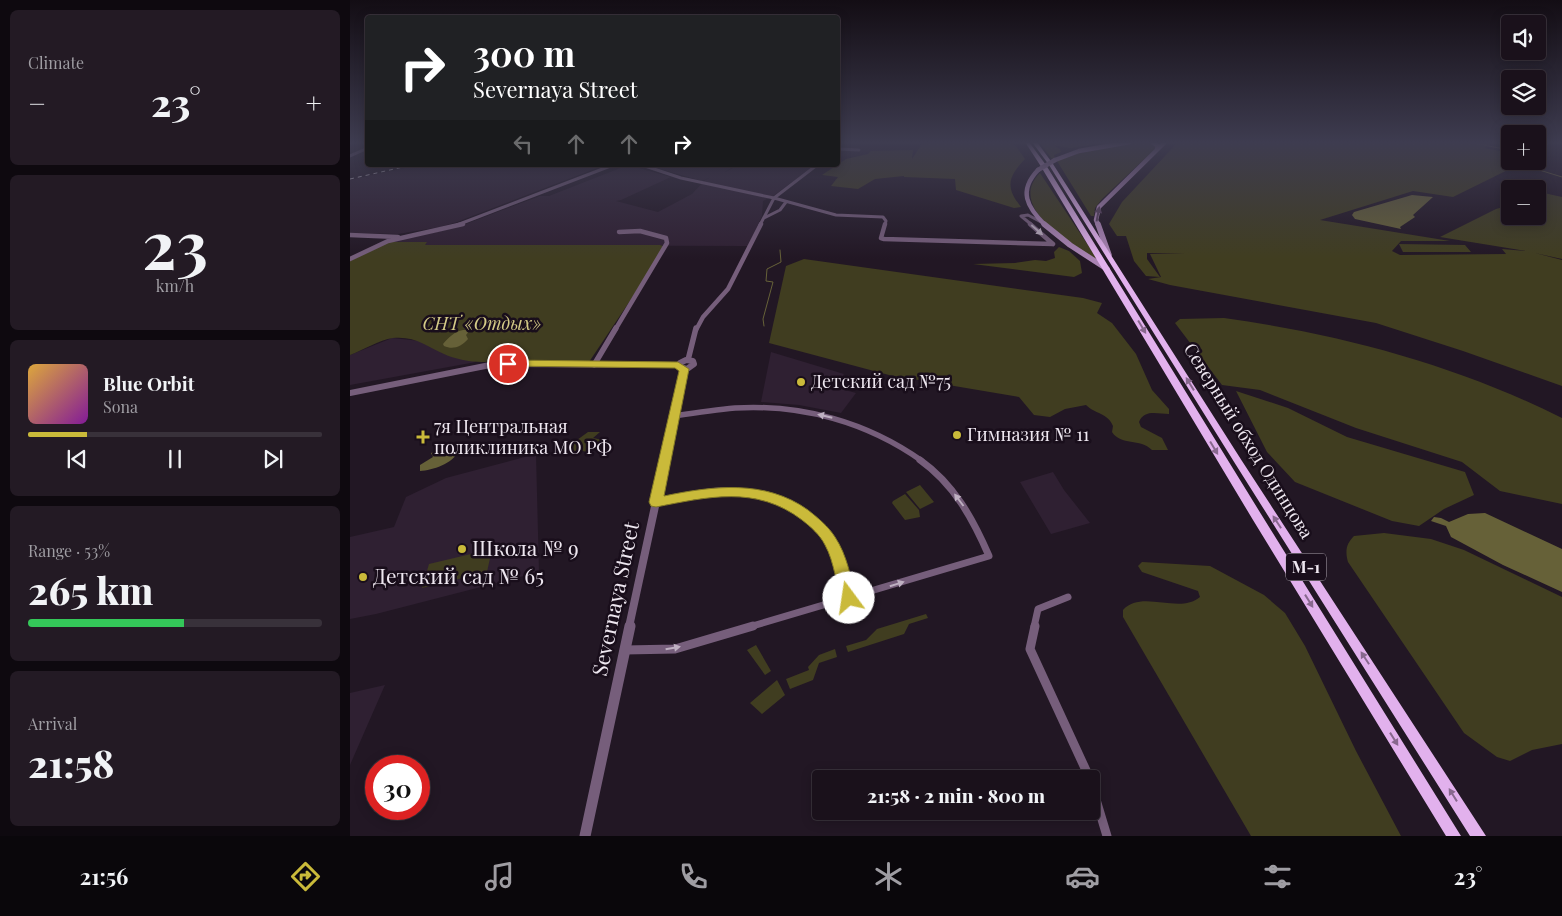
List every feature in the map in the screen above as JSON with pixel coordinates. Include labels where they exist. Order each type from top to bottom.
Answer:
[{"type":"highway","name":"Северный обход Одинцова","points":[[1054,181],[1479,836]]},
{"type":"highway","name":"Северный обход Одинцова","points":[[1061,181],[1454,836]]},
{"type":"main road","points":[[1028,201],[1025,191],[1030,181]]},
{"type":"main road","name":"М-1","points":[[1109,264],[1096,220],[1099,207],[1125,181]]},
{"type":"main road","name":"М-1","points":[[1028,201],[1029,208],[1041,222],[1109,264]]},
{"type":"street","points":[[350,259],[388,241],[463,224],[572,181]]},
{"type":"street","points":[[694,181],[774,198],[836,215],[882,217],[886,221],[880,238],[884,239],[1053,244],[1023,215]]},
{"type":"street","points":[[688,360],[696,328],[703,317],[728,289],[774,198],[796,181]]},
{"type":"street","points":[[1023,215],[1028,211],[1028,201]]},
{"type":"street","points":[[763,219],[780,210],[786,202]]},
{"type":"street","points":[[1023,215],[1041,222]]},
{"type":"street","points":[[594,365],[666,247],[666,238],[640,231],[619,232]]},
{"type":"street","points":[[350,235],[403,237]]},
{"type":"street","name":"Severnaya Street","points":[[586,836],[674,416],[681,367],[694,364],[688,360]]},
{"type":"street","points":[[350,393],[481,366],[508,364],[681,367]]},
{"type":"street","points":[[625,650],[675,649],[989,556],[969,514],[935,472],[916,456],[888,438],[862,427],[822,415],[793,410],[747,408],[674,416]]},
{"type":"street","points":[[656,502],[704,493],[734,491],[768,496],[791,505],[816,523],[830,540],[839,559],[849,598]]},
{"type":"street","points":[[1068,597],[1038,609],[1030,649],[1086,770]]},
{"type":"street","points":[[1100,812],[1107,836]]},
{"type":"shaded area","points":[[350,181],[563,181],[440,227],[398,234],[350,233]]},
{"type":"shaded area","points":[[587,181],[662,181],[616,201],[658,212],[692,194],[704,181],[793,181],[763,201],[762,216],[748,246],[424,245],[426,243],[389,242],[455,228],[540,196],[549,196]]},
{"type":"shaded area","points":[[1412,195],[1433,197],[1413,215],[1415,217],[1400,227],[1401,229],[1355,219],[1352,215],[1354,212]]},
{"type":"shaded area","points":[[463,330],[470,330],[466,335],[468,339],[465,342],[454,348],[444,346],[443,344],[452,335]]},
{"type":"shaded area","points":[[392,338],[421,341],[476,362],[350,385],[350,355]]},
{"type":"shaded area","name":"Детский сад №75","points":[[771,352],[844,374],[834,387],[856,393],[841,413],[799,405],[761,402]]},
{"type":"shaded area","points":[[454,444],[459,451],[456,456],[436,468],[420,471],[420,465],[433,457],[431,453]]},
{"type":"shaded area","name":"Школа № 9","points":[[536,454],[539,572],[350,619],[350,537],[394,527],[406,497],[446,478]]},
{"type":"shaded area","points":[[1053,472],[1064,490],[1090,523],[1051,534],[1020,482]]},
{"type":"shaded area","points":[[1485,513],[1562,549],[1562,592],[1503,565],[1451,537],[1446,526],[1431,521],[1434,517],[1449,522],[1468,514]]},
{"type":"shaded area","points":[[385,685],[381,694],[350,765],[350,693]]},
{"type":"green space","points":[[835,181],[872,181],[858,189],[831,186]]},
{"type":"green space","points":[[955,181],[1011,181],[1012,194],[1021,207],[1014,208],[956,190]]},
{"type":"green space","points":[[1035,181],[1045,181],[1100,263],[1075,247],[1048,225],[1037,212],[1031,199],[1032,186]]},
{"type":"green space","points":[[1069,181],[1121,181],[1102,199],[1095,208],[1094,216],[1091,216]]},
{"type":"green space","points":[[1142,181],[1485,181],[1453,197],[1413,191],[1320,220],[1450,241],[1401,241],[1392,251],[1400,255],[1506,254],[1502,249],[1526,251],[1440,237],[1501,208],[1501,225],[1546,225],[1546,193],[1562,197],[1562,259],[1535,253],[1562,260],[1562,386],[1376,323],[1170,285],[1148,279],[1161,277],[1150,254],[1185,254],[1147,253],[1147,259],[1160,277],[1146,276],[1134,261],[1126,236],[1117,236],[1109,224],[1122,202]]},
{"type":"green space","name":"СНТ «Отдых»","points":[[389,242],[427,242],[425,245],[660,245],[666,247],[589,362],[468,361],[449,356],[420,342],[401,338],[382,341],[350,355],[350,261]]},
{"type":"green space","points":[[1399,244],[1465,245],[1471,252],[1403,252]]},
{"type":"green space","points":[[1059,247],[1069,251],[1080,261],[1082,273],[1074,277],[973,264],[1046,261],[1055,258],[1054,252]]},
{"type":"green space","points":[[804,259],[1083,298],[1102,303],[1097,313],[1112,323],[1136,354],[1152,390],[1169,409],[1169,414],[1156,413],[1144,415],[1139,422],[1141,427],[1162,438],[1168,450],[1152,450],[1142,444],[1120,439],[1112,432],[1113,426],[1108,418],[1086,405],[1065,409],[1050,417],[1034,415],[1019,397],[889,375],[769,343],[786,266]]},
{"type":"green space","points":[[1224,318],[1311,333],[1397,354],[1481,382],[1562,418],[1562,504],[1500,491],[1462,462],[1356,428],[1260,390],[1222,385],[1175,323],[1180,319]]},
{"type":"green space","points":[[1236,391],[1288,408],[1347,437],[1465,472],[1474,495],[1444,509],[1419,526],[1392,521],[1295,482],[1267,452]]},
{"type":"green space","points":[[588,432],[600,432],[593,438],[603,440],[588,452],[577,450],[572,454],[562,451]]},
{"type":"green space","points":[[920,485],[934,502],[920,509],[906,492]]},
{"type":"green space","points":[[905,494],[919,510],[920,517],[905,520],[892,503]]},
{"type":"green space","points":[[1384,533],[1431,539],[1464,550],[1562,597],[1562,744],[1532,750],[1510,761],[1497,757],[1464,733],[1348,562],[1347,548],[1354,536]]},
{"type":"green space","points":[[492,549],[487,572],[422,588],[429,564]]},
{"type":"green space","points":[[1142,562],[1210,566],[1264,595],[1285,613],[1305,646],[1356,751],[1401,836],[1251,836],[1123,617],[1123,610],[1131,604],[1150,601],[1182,604],[1200,597],[1198,591],[1142,572],[1138,566]]},
{"type":"green space","points":[[926,614],[928,618],[909,624],[904,634],[848,652],[846,646],[866,640],[877,629]]},
{"type":"green space","points":[[756,645],[771,671],[765,675],[747,650]]},
{"type":"green space","points":[[835,649],[837,657],[819,663],[813,680],[790,689],[786,679],[809,670],[808,667],[819,655]]},
{"type":"green space","points":[[777,680],[785,695],[762,714],[750,703]]},
{"type":"waterway","points":[[764,326],[763,319],[773,282],[766,281],[767,269],[781,262],[780,250]]},
{"type":"place","name":"Детский сад №75","points":[[801,382]]},
{"type":"place","name":"Гимназия № 11","points":[[957,435]]},
{"type":"place","name":"7я Центральная поликлиника МО РФ","points":[[423,437]]},
{"type":"place","name":"Школа № 9","points":[[462,549]]},
{"type":"place","name":"Детский сад № 65","points":[[363,577]]},
{"type":"route","points":[[508,364],[678,365],[684,369],[656,502],[689,495],[734,491],[768,496],[791,505],[816,523],[830,540],[839,559],[849,598]]}]
